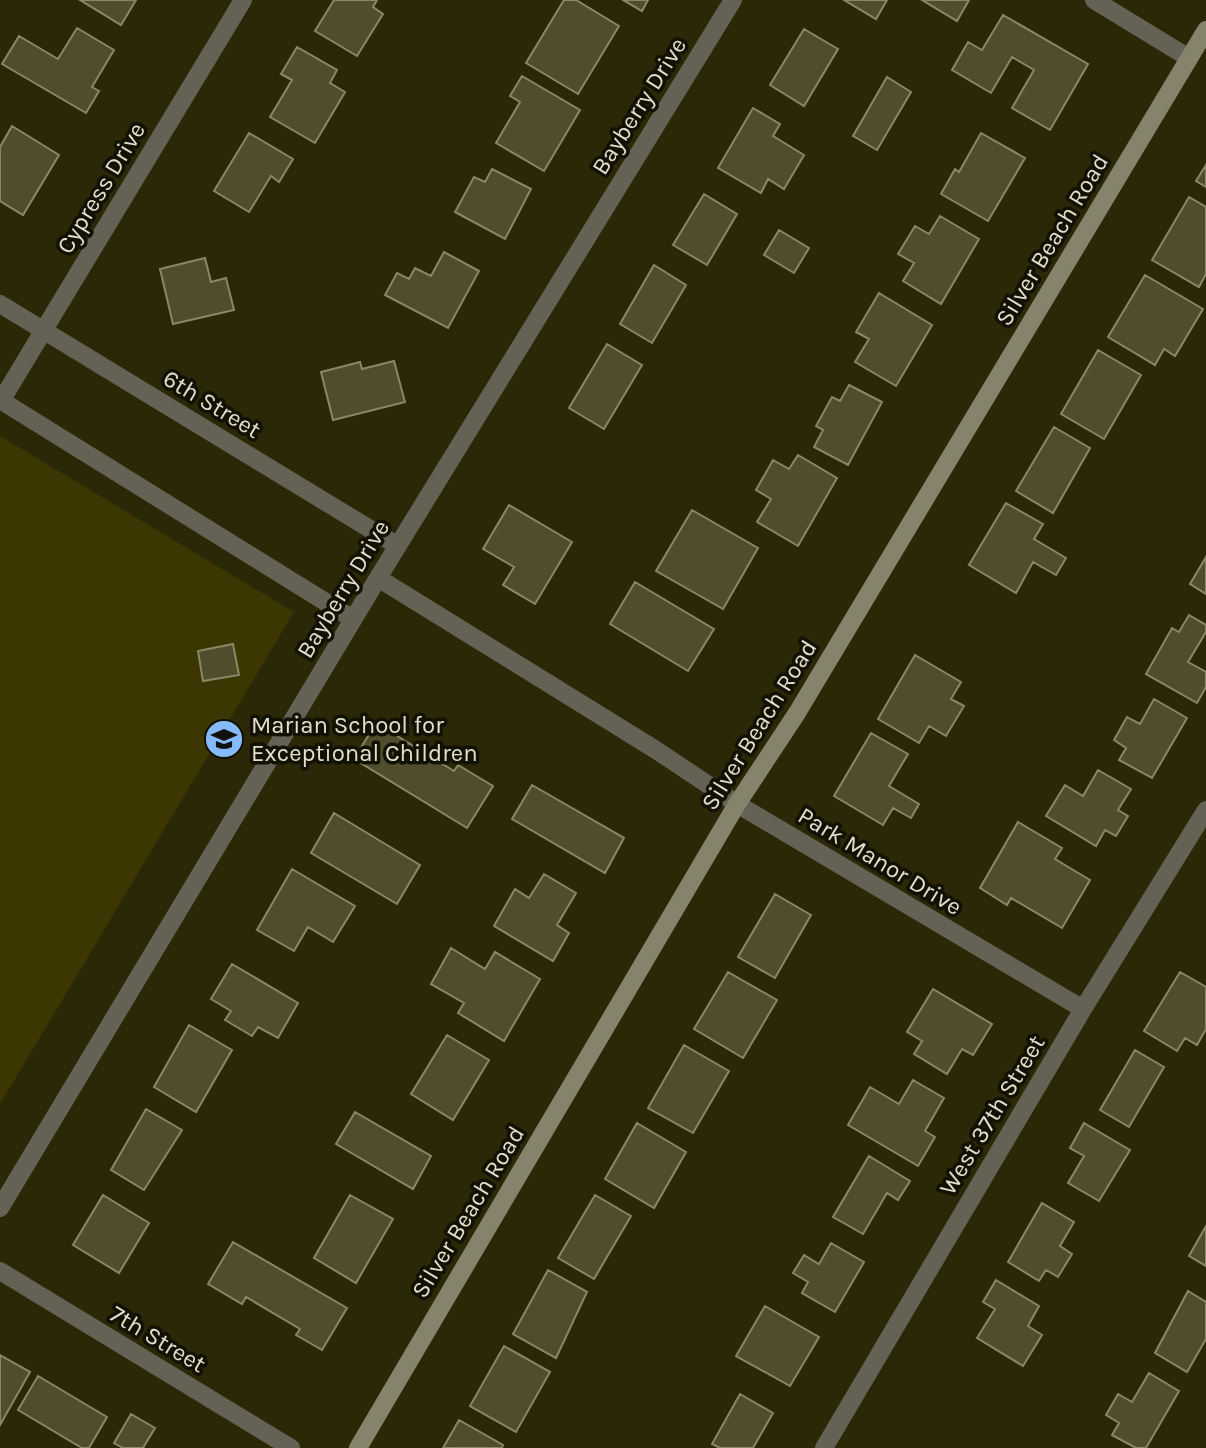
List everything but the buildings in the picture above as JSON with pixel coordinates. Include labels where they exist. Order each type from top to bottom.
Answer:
[{"type":"street","name":"Cypress Drive","points":[[0,401],[243,0]]},
{"type":"street","name":"Bayberry Drive","points":[[0,1208],[353,619],[733,0]]},
{"type":"street","points":[[1094,0],[1189,58]]},
{"type":"street","name":"Silver Beach Road","points":[[358,1448],[737,804],[797,713],[1206,31]]},
{"type":"street","name":"6th Street","points":[[0,304],[398,546]]},
{"type":"street","points":[[0,401],[353,619]]},
{"type":"street","name":"Park Manor Drive","points":[[378,578],[656,750],[737,804],[1083,1009]]},
{"type":"street","name":"West 37th Street","points":[[824,1448],[1083,1009],[1206,810]]},
{"type":"street","name":"7th Street","points":[[0,1271],[291,1448]]},
{"type":"shaded area","points":[[0,436],[294,612],[0,1104]]},
{"type":"place","name":"Marian School for Exceptional Children","points":[[224,739]]}]
